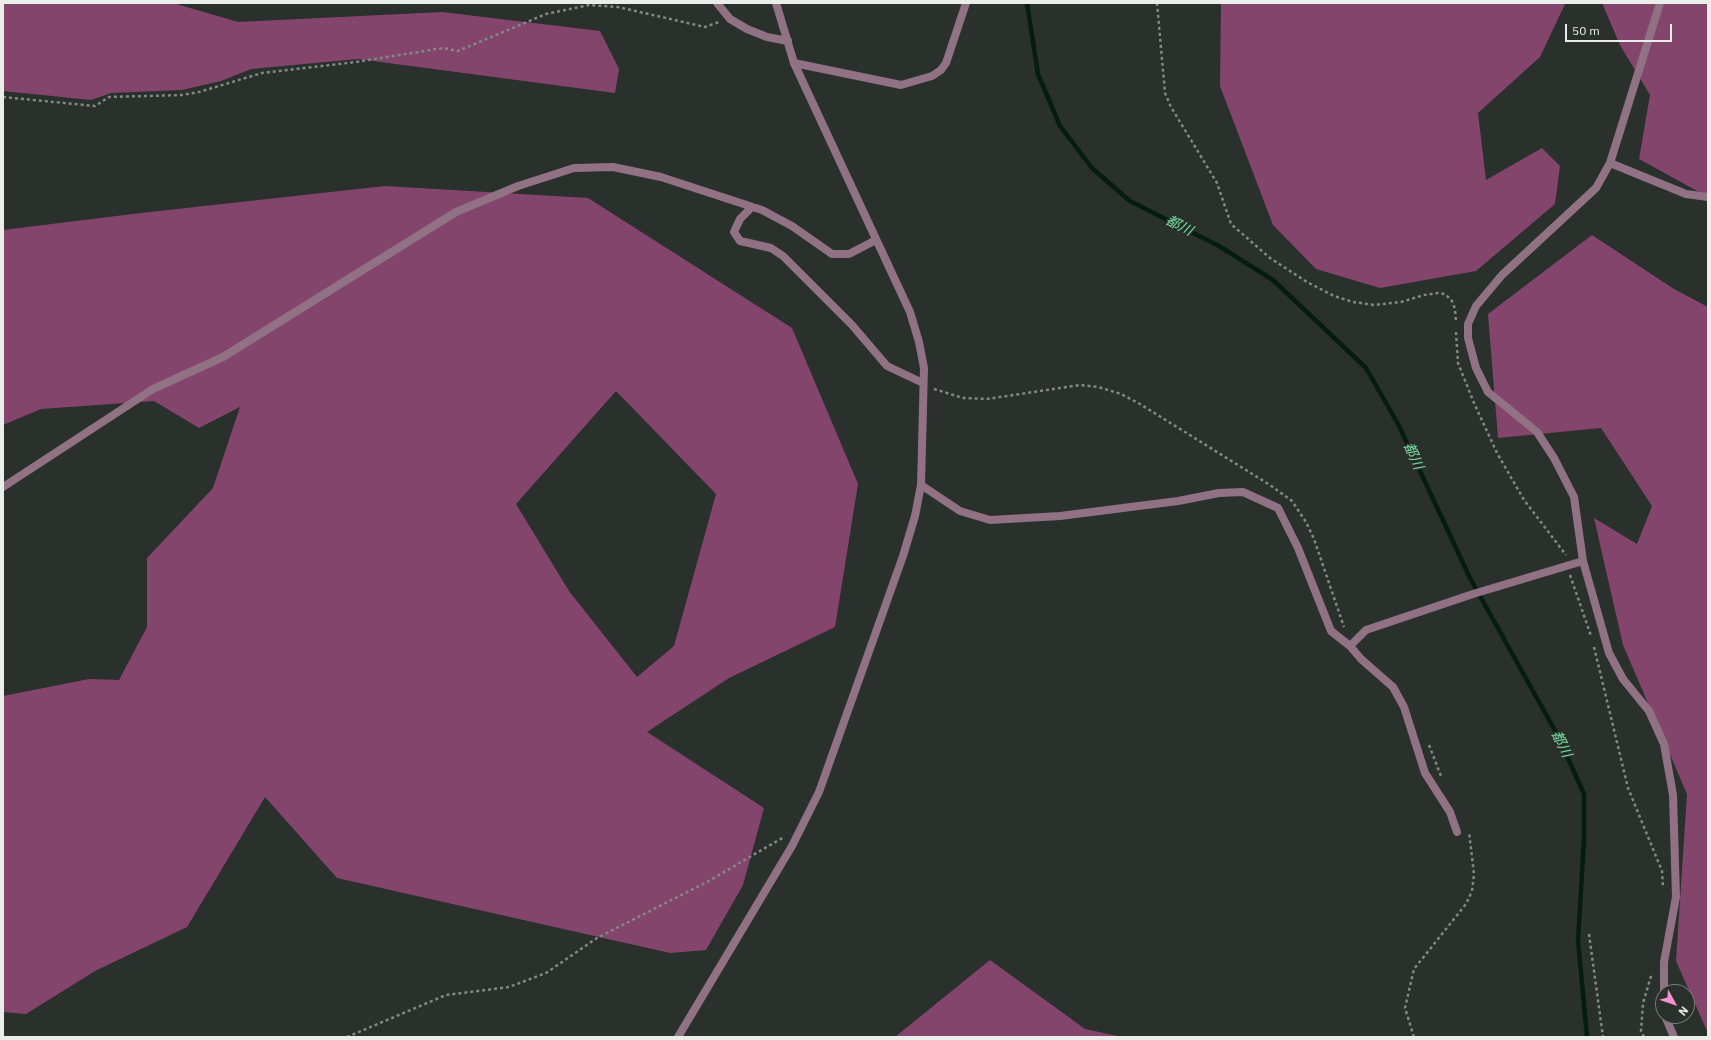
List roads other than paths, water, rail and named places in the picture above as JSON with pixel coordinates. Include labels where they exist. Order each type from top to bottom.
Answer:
[{"type":"street","points":[[718,3],[730,19],[747,29],[767,37],[788,42]]},
{"type":"street","points":[[678,1037],[792,846],[819,792],[904,556],[915,516],[921,485],[924,368],[919,342],[910,312],[794,63],[776,3]]},
{"type":"street","points":[[794,63],[901,86],[932,76],[941,70],[946,63],[966,3]]},
{"type":"street","points":[[1660,3],[1610,163],[1596,188],[1502,275],[1476,306],[1468,324],[1468,338],[1476,368],[1488,392],[1537,432],[1554,458],[1574,497],[1583,561],[1609,653],[1623,679],[1649,711],[1664,744],[1674,795],[1676,897],[1664,962],[1664,984]]},
{"type":"street","points":[[1610,163],[1686,194],[1708,198]]},
{"type":"street","points":[[3,487],[153,389],[223,357],[456,212],[518,186],[574,168],[613,167],[661,177],[762,210],[792,226],[832,254],[849,254],[876,240]]},
{"type":"street","points":[[752,207],[740,220],[734,232],[740,241],[771,248],[783,256],[852,325],[887,366],[923,383]]},
{"type":"street","points":[[921,485],[960,511],[990,520],[1060,516],[1178,501],[1219,493],[1243,492],[1278,508],[1298,548],[1331,632],[1350,646],[1361,659],[1393,686],[1404,707],[1425,773],[1450,812],[1458,832]]},
{"type":"street","points":[[1350,646],[1366,630],[1498,586],[1583,561]]},
{"type":"street","points":[[1668,1024],[1674,1037]]},
{"type":"waterway","name":"都川","points":[[1027,3],[1038,74],[1060,126],[1092,168],[1130,201],[1219,246],[1273,280],[1366,368],[1398,424],[1470,578],[1558,736],[1584,794],[1584,839],[1578,940],[1587,1037]]}]
